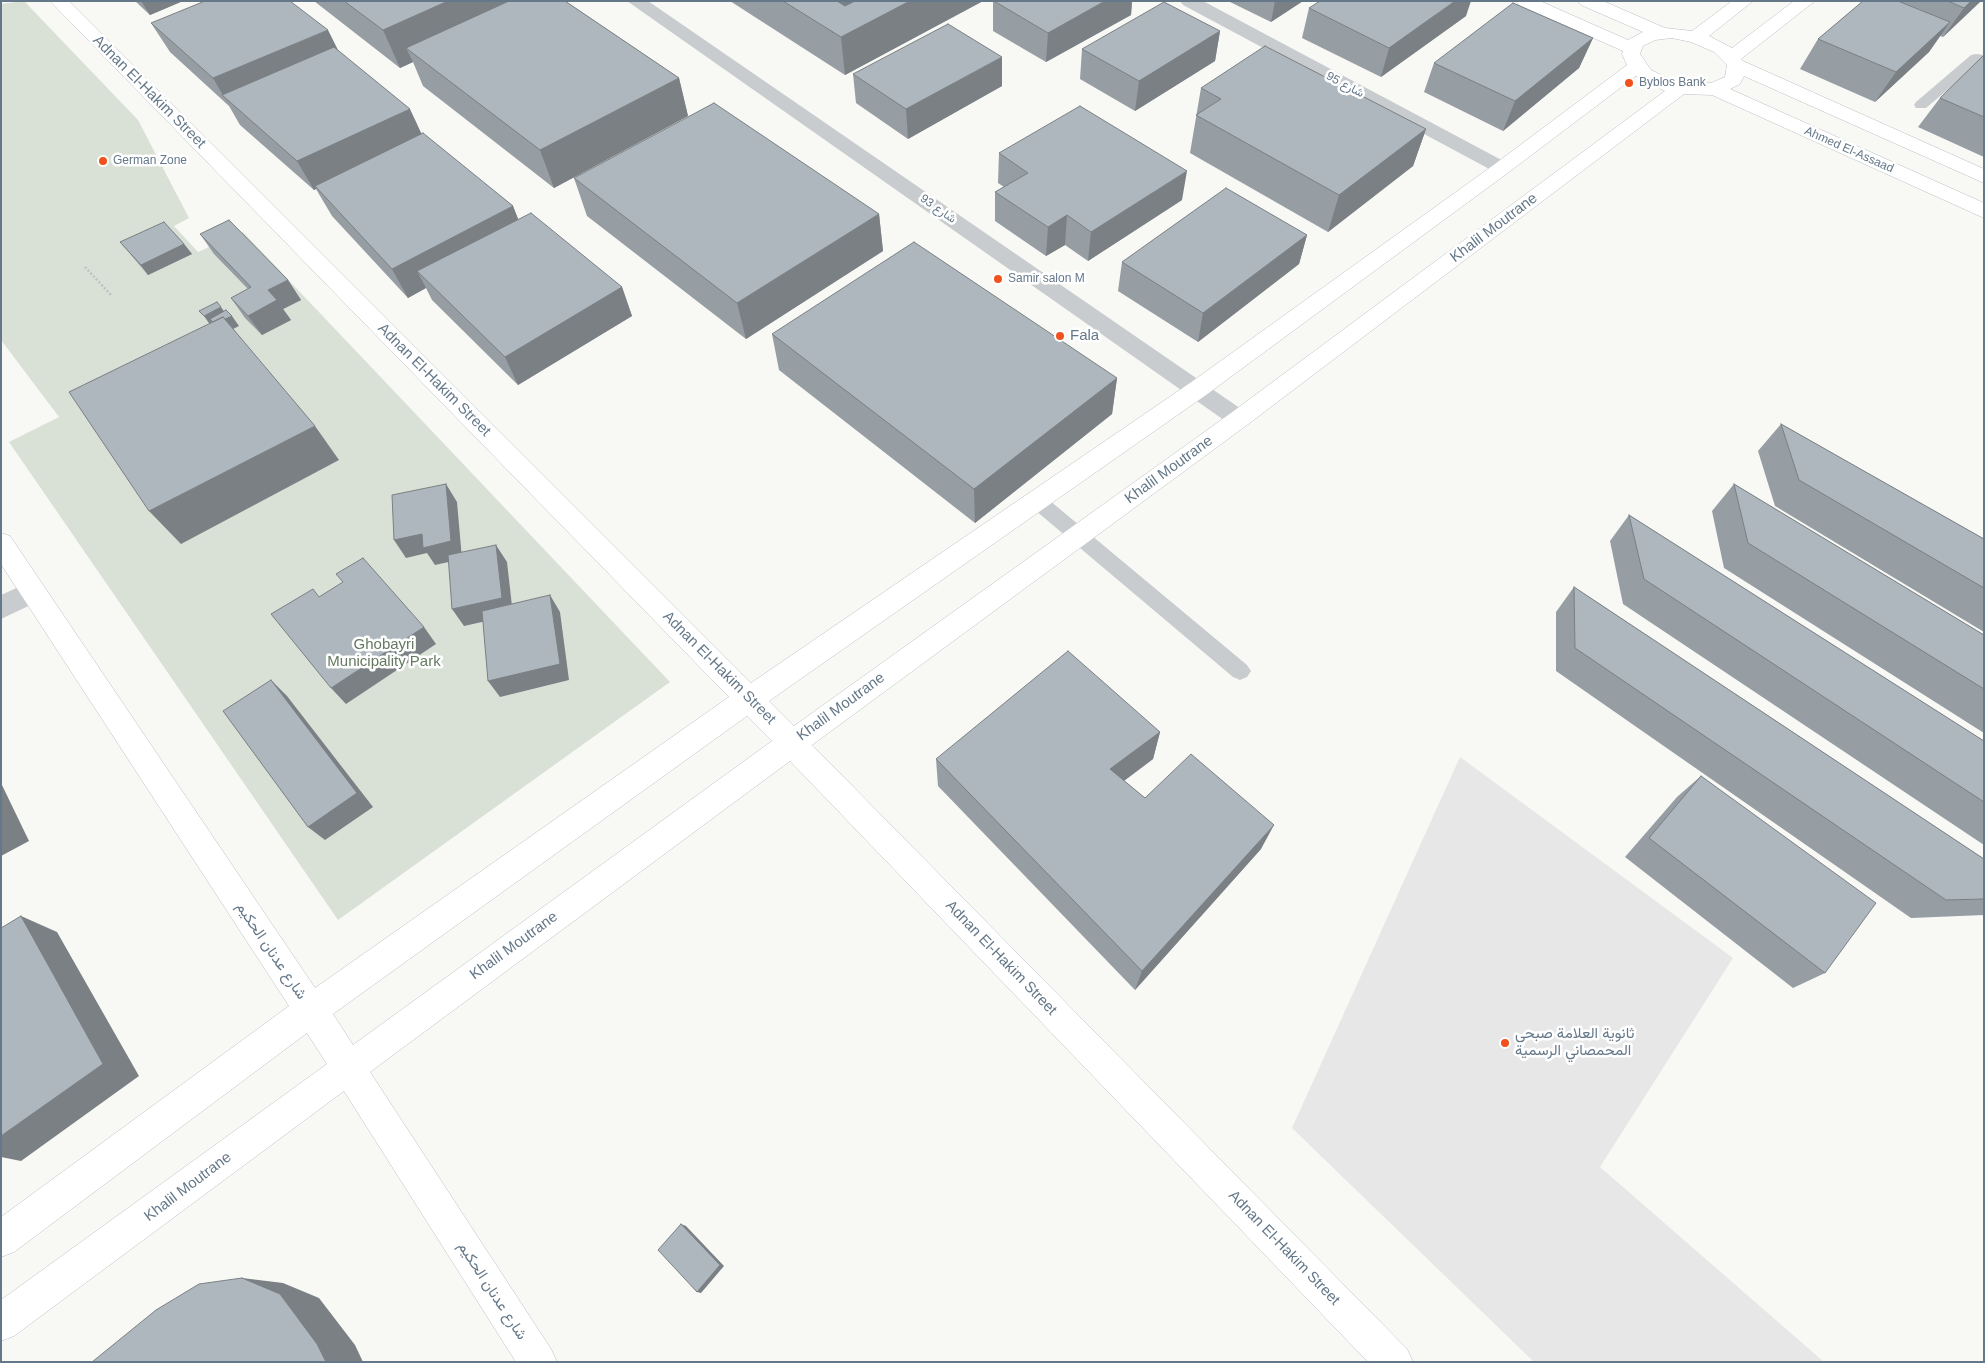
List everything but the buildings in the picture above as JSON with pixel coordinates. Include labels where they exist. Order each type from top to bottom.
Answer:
[{"type":"street","name":"Adnan El-Hakim Street","points":[[59,1],[749,699],[1394,1362]]},
{"type":"street","name":"شارع 93","points":[[636,1],[1239,419]]},
{"type":"street","name":"شارع 95","points":[[1189,1],[1502,168]]},
{"type":"street","points":[[1525,1],[1634,58],[1654,80],[1679,89],[1715,89],[1733,80],[1736,73],[1733,61]]},
{"type":"street","points":[[1587,1],[1661,33],[1696,37],[1720,48],[1733,61],[1984,178]]},
{"type":"street","points":[[1696,37],[1744,1]]},
{"type":"street","points":[[1733,61],[1806,1]]},
{"type":"street","points":[[1,1239],[212,1081],[311,1010],[749,699],[1198,389],[1502,168],[1634,58],[1642,38],[1661,33]]},
{"type":"street","name":"Khalil Moutrane","points":[[1,1323],[792,743],[1239,419],[1679,89]]},
{"type":"street","name":"Ahmed El-Assaad","points":[[1715,89],[1984,211]]},
{"type":"street","name":"شارع عدنان الحكيم","points":[[1,543],[311,1010],[538,1362]]},
{"type":"street","points":[[1,608],[32,592]]},
{"type":"lane","points":[[1921,105],[1976,58],[1984,59]]},
{"type":"lane","points":[[1036,500],[1240,671]]},
{"type":"path","points":[[85,267],[111,295]]},
{"type":"shaded area","name":"ثانوية العلامة صبحي المحمصاني الرسمية","points":[[1460,757],[1733,958],[1600,1167],[1824,1362],[1534,1362],[1292,1128]]},
{"type":"green space","name":"Ghobayri Municipality Park","points":[[24,1],[138,120],[189,218],[174,226],[198,252],[243,232],[670,682],[338,920],[9,442],[59,417],[1,340],[1,4]]},
{"type":"place","name":"Byblos Bank","points":[[1629,83]]},
{"type":"place","name":"German Zone","points":[[103,161]]},
{"type":"place","name":"Samir salon M","points":[[998,279]]},
{"type":"place","name":"Fala","points":[[1060,336]]},
{"type":"place","name":"ثانوية العلامة صبحي المحمصاني الرسمية","points":[[1505,1043]]}]
